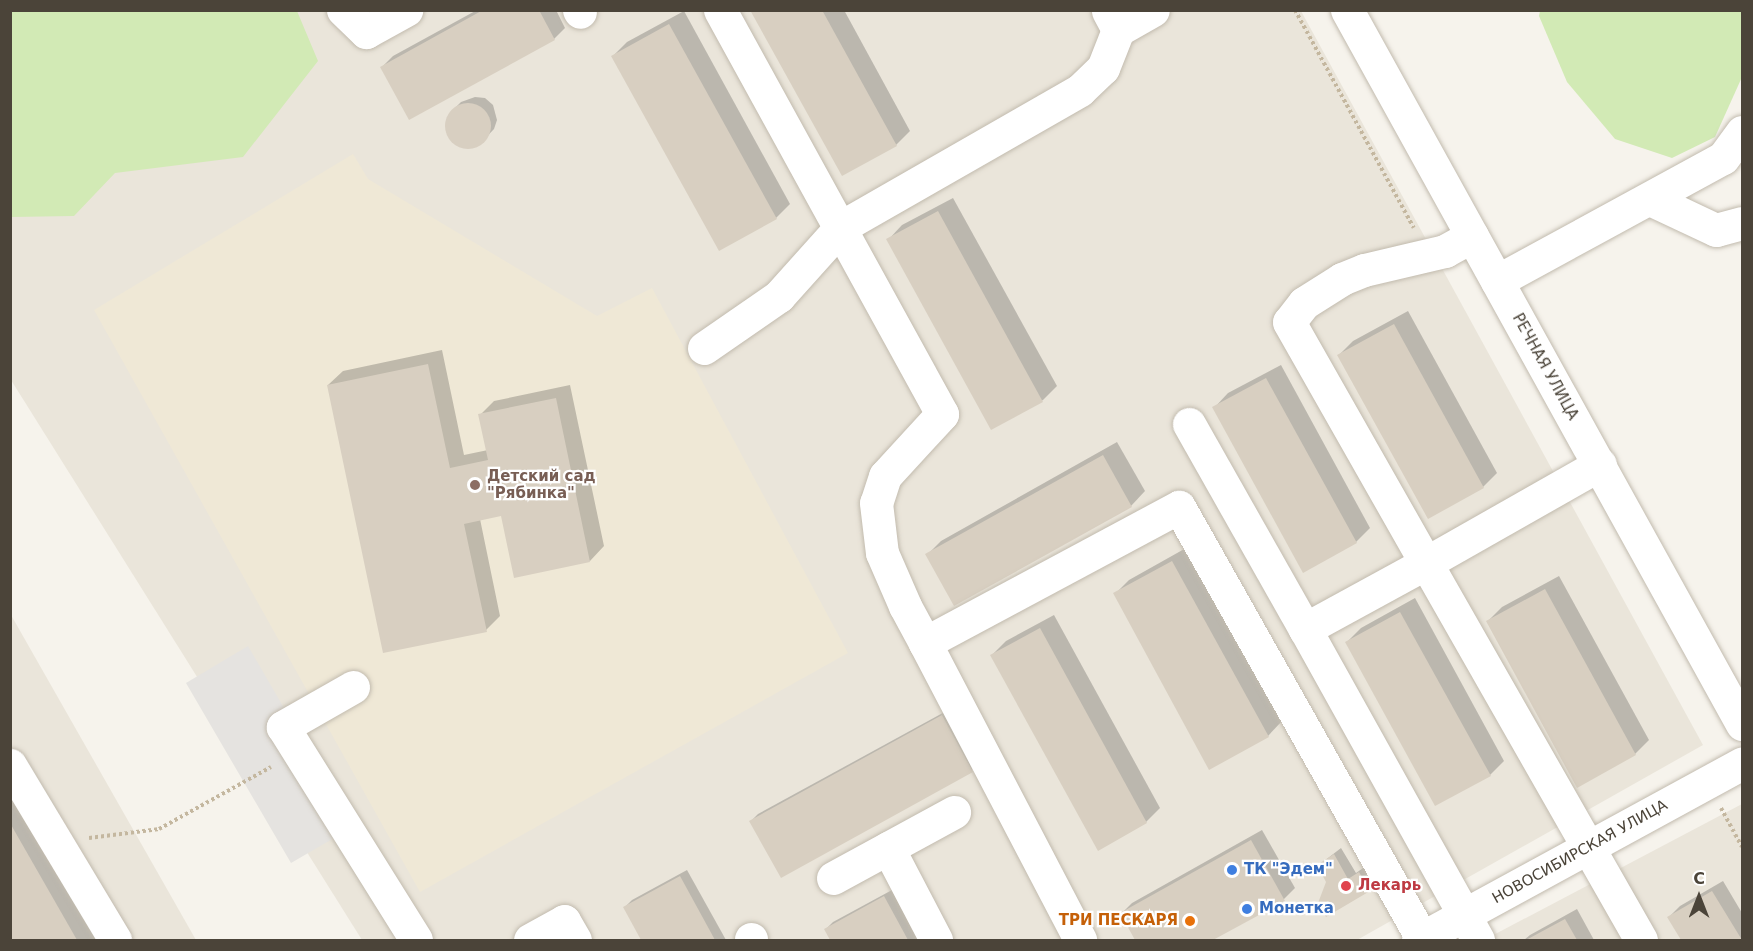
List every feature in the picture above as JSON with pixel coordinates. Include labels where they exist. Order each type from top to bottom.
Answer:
[{"type":"street","points":[[343,10],[366,32],[406,10]]},
{"type":"street","points":[[720,10],[942,414],[885,476],[876,502],[882,553],[904,606],[1080,940]]},
{"type":"street","points":[[704,348],[779,296],[841,227],[1080,90],[1103,68],[1113,20],[1153,10]]},
{"type":"street","name":"РЕЧНАЯ УЛИЦА","points":[[1347,10],[1743,724]]},
{"type":"street","points":[[1497,281],[1723,158],[1743,132]]},
{"type":"street","points":[[1650,199],[1716,230],[1743,223]]},
{"type":"street","points":[[1472,236],[1445,251],[1364,270],[1342,279],[1304,303],[1289,322],[1641,940]]},
{"type":"street","points":[[1190,424],[1472,928]]},
{"type":"street","points":[[1305,629],[1600,464]]},
{"type":"street","points":[[925,643],[1179,507],[1420,940]]},
{"type":"street","points":[[353,687],[283,727],[416,940]]},
{"type":"street","name":"НОВОСИБИРСКАЯ УЛИЦА","points":[[1420,940],[1472,928],[1589,847],[1743,764]]},
{"type":"street","points":[[10,765],[115,940]]},
{"type":"street","points":[[833,878],[954,812]]},
{"type":"street","points":[[888,848],[936,940]]},
{"type":"street","points":[[530,940],[564,921],[575,940]]},
{"type":"path","points":[[1295,10],[1414,229]]},
{"type":"path","points":[[56,842],[159,829],[298,752]]},
{"type":"path","points":[[1721,808],[1743,846]]},
{"type":"shaded area","points":[[11,11],[1301,11],[1703,745],[1357,940],[362,940],[11,380]]},
{"type":"shaded area","name":"Детский сад \"Рябинка\"","points":[[353,154],[368,179],[597,316],[652,288],[848,653],[420,892],[94,310]]},
{"type":"shaded area","points":[[11,615],[196,940],[11,940]]},
{"type":"shaded area","points":[[248,646],[353,827],[291,863],[186,683]]},
{"type":"shaded area","points":[[1742,804],[1742,940],[1484,940]]},
{"type":"green space","points":[[10,11],[297,11],[318,61],[243,157],[115,173],[74,216],[11,217]]},
{"type":"green space","points":[[1540,11],[1742,11],[1742,77],[1715,137],[1672,158],[1615,139],[1567,82],[1539,16]]},
{"type":"building","points":[[483,10],[539,10],[555,40],[409,120],[380,67]]},
{"type":"building","points":[[750,10],[822,10],[897,146],[842,176]]},
{"type":"building","points":[[669,24],[777,219],[719,251],[611,56]]},
{"type":"building","points":[[468,103],[484,110],[491,126],[484,142],[468,149],[452,142],[445,126],[452,110]]},
{"type":"building","points":[[938,211],[1043,402],[991,430],[886,239]]},
{"type":"building","points":[[1394,324],[1484,488],[1428,519],[1337,355]]},
{"type":"building","points":[[428,364],[450,468],[488,460],[478,414],[556,398],[590,562],[514,578],[501,516],[464,524],[487,632],[383,653],[327,385]]},
{"type":"building","points":[[1266,378],[1357,543],[1303,573],[1212,407]]},
{"type":"building","points":[[1103,455],[1132,507],[954,606],[925,554]]},
{"type":"building","points":[[1172,561],[1269,737],[1209,770],[1113,593]]},
{"type":"building","points":[[1545,589],[1636,755],[1577,788],[1486,621]]},
{"type":"building","points":[[1400,612],[1491,776],[1435,806],[1345,642]]},
{"type":"building","points":[[1040,628],[1147,823],[1098,851],[990,655]]},
{"type":"building","points":[[942,715],[973,772],[781,878],[749,821]]},
{"type":"building","points":[[10,823],[77,940],[10,940]]},
{"type":"building","name":"ТК \"Эдем\"","points":[[1251,840],[1285,901],[1213,940],[1135,940],[1120,913]]},
{"type":"building","name":"Лекарь","points":[[1334,854],[1348,879],[1359,872],[1370,891],[1326,917],[1318,903],[1326,882],[1317,865]]},
{"type":"building","points":[[680,876],[715,940],[641,940],[623,907]]},
{"type":"building","points":[[1712,891],[1742,940],[1681,940],[1667,917]]},
{"type":"building","points":[[884,896],[908,940],[830,940],[824,929]]},
{"type":"building","points":[[1565,919],[1577,940],[1526,940]]},
{"type":"place","name":"Детский сад \"Рябинка\"","points":[[475,485]]},
{"type":"place","name":"ТК \"Эдем\"","points":[[1232,870]]},
{"type":"place","name":"Лекарь","points":[[1346,886]]},
{"type":"place","name":"Монетка","points":[[1247,909]]},
{"type":"place","name":"ТРИ ПЕСКАРЯ","points":[[1190,921]]}]
